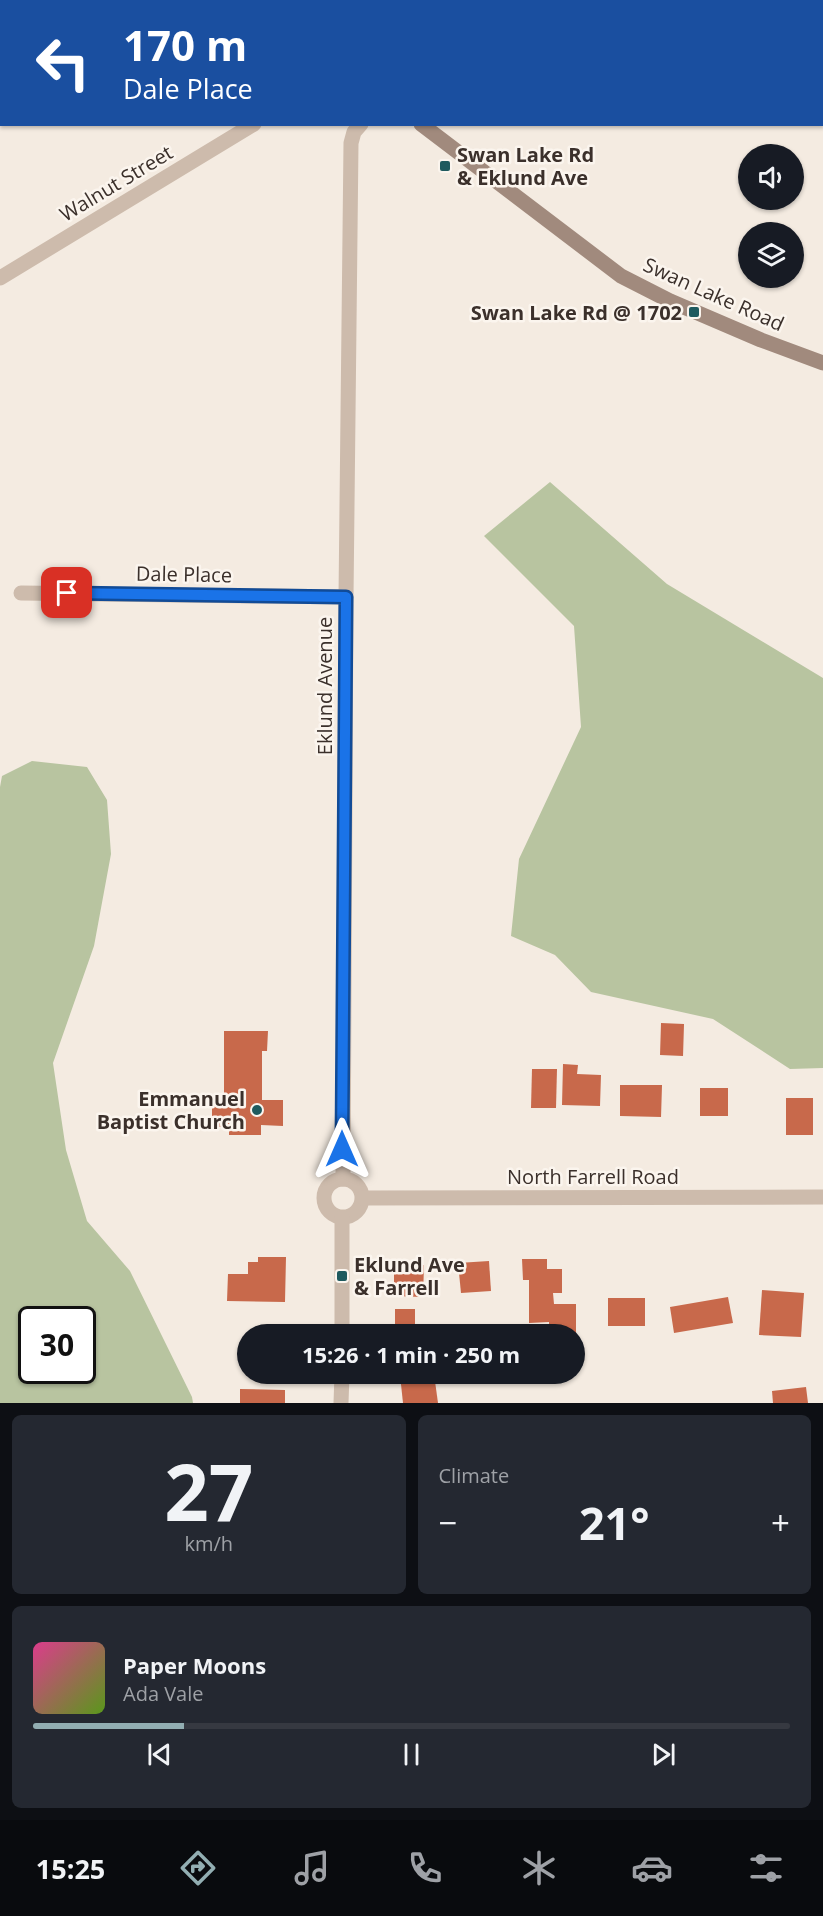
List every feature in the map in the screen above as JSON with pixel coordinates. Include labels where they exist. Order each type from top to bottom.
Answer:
[{"type":"street","name":"Walnut Street","points":[[0,278],[251,126]]},
{"type":"street","name":"Eklund Avenue","points":[[342,1179],[351,143],[354,132],[359,126]]},
{"type":"street","name":"Swan Lake Road","points":[[424,126],[621,276],[670,302],[823,363]]},
{"type":"street","name":"Dale Place","points":[[21,593],[346,597]]},
{"type":"street","points":[[342,1179],[352,1181],[360,1188],[363,1197],[359,1209],[351,1216],[342,1218],[332,1214],[326,1207],[324,1198],[326,1188],[342,1179]]},
{"type":"street","name":"North Farrell Road","points":[[363,1197],[823,1197]]},
{"type":"street","points":[[342,1218],[342,1324]]},
{"type":"street","points":[[341,1403],[342,1384]]},
{"type":"green space","points":[[550,482],[667,584],[823,678],[823,1068],[790,1069],[713,1019],[591,992],[555,955],[511,936],[519,859],[581,727],[574,626],[484,536]]},
{"type":"green space","points":[[32,761],[87,767],[107,800],[111,854],[94,946],[53,1063],[66,1150],[87,1221],[130,1271],[193,1403],[0,1403],[0,787],[2,776]]},
{"type":"building","points":[[661,1023],[684,1024],[683,1056],[660,1055]]},
{"type":"building","points":[[224,1031],[268,1031],[267,1051],[262,1051],[262,1100],[283,1100],[283,1126],[261,1125],[261,1135],[229,1135],[229,1127],[212,1127],[212,1096],[224,1096]]},
{"type":"building","points":[[563,1064],[578,1065],[577,1074],[601,1075],[600,1106],[562,1105]]},
{"type":"building","points":[[532,1069],[557,1069],[556,1108],[531,1108]]},
{"type":"building","points":[[620,1085],[662,1085],[661,1117],[620,1116]]},
{"type":"building","points":[[700,1088],[728,1088],[728,1116],[700,1116]]},
{"type":"building","points":[[786,1098],[813,1098],[813,1135],[786,1135]]},
{"type":"building","points":[[258,1257],[286,1257],[285,1302],[227,1301],[228,1274],[248,1274],[248,1262],[258,1262]]},
{"type":"building","points":[[522,1259],[547,1259],[547,1269],[562,1269],[562,1293],[553,1293],[554,1304],[576,1304],[576,1324],[529,1323],[529,1280],[523,1280]]},
{"type":"building","points":[[489,1261],[491,1291],[461,1293],[458,1263]]},
{"type":"building","points":[[394,1265],[424,1265],[423,1297],[394,1296]]},
{"type":"building","points":[[762,1290],[804,1293],[801,1337],[759,1335]]},
{"type":"building","points":[[728,1297],[733,1323],[674,1333],[670,1307]]},
{"type":"building","points":[[608,1298],[645,1298],[645,1326],[608,1326]]},
{"type":"building","points":[[395,1309],[415,1309],[415,1324],[395,1324]]},
{"type":"building","points":[[401,1384],[435,1384],[438,1403],[403,1403]]},
{"type":"building","points":[[806,1387],[808,1403],[773,1403],[772,1391]]},
{"type":"building","points":[[240,1389],[285,1390],[285,1403],[240,1403]]},
{"type":"place","name":"Swan Lake Rd & Eklund Ave","points":[[445,166]]},
{"type":"place","name":"Swan Lake Rd @ 1702","points":[[694,312]]},
{"type":"place","name":"Emmanuel Baptist Church","points":[[257,1110]]},
{"type":"place","name":"Eklund Ave & Farrell","points":[[342,1276]]},
{"type":"route","points":[[67,593],[346,597],[342,1149]]}]
